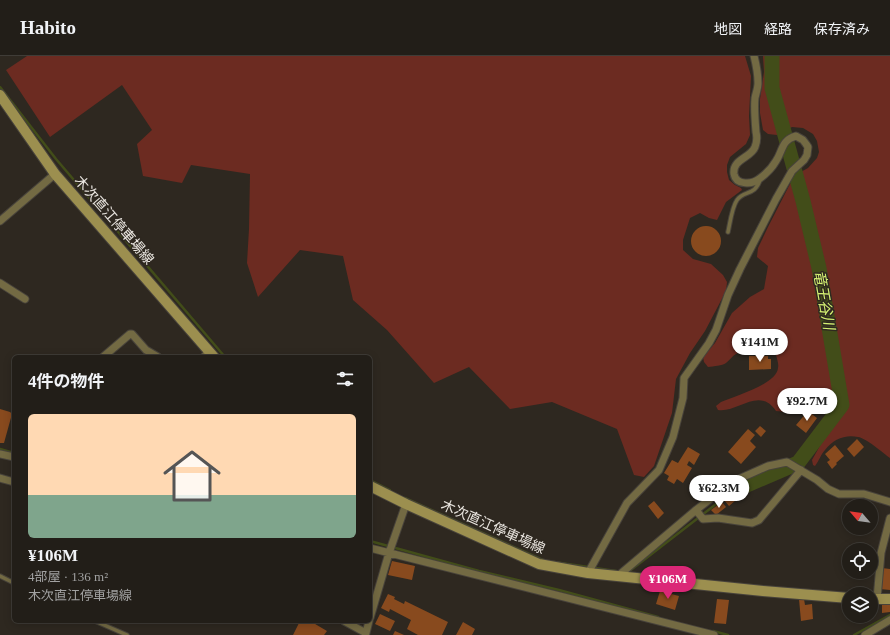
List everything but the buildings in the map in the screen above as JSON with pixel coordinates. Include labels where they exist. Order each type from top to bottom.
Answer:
[{"type":"main road","name":"木次直江停車場線","points":[[0,95],[55,174],[209,355]]},
{"type":"main road","name":"木次直江停車場線","points":[[372,487],[406,504],[539,564],[588,573],[842,597]]},
{"type":"main road","points":[[878,599],[890,599]]},
{"type":"street","points":[[588,573],[627,503],[659,470],[673,437],[683,398],[684,378],[709,343],[716,330],[728,295],[776,199],[792,171],[804,160],[807,155],[808,147],[803,140],[796,136],[788,139],[782,146],[776,163],[755,182],[744,183],[735,178],[734,174],[736,165],[755,148],[756,143],[755,105],[758,84],[757,68],[754,56]]},
{"type":"street","points":[[0,221],[55,174]]},
{"type":"street","points":[[0,283],[25,299]]},
{"type":"street","points":[[104,355],[130,334],[132,334],[146,350],[155,355]]},
{"type":"street","points":[[0,454],[12,457]]},
{"type":"street","points":[[618,576],[696,510],[732,482],[768,466],[787,462],[817,480],[828,489],[839,494],[864,494],[890,502]]},
{"type":"street","points":[[696,510],[703,519],[718,518],[752,523],[758,520],[801,470]]},
{"type":"street","points":[[0,478],[12,481]]},
{"type":"street","points":[[372,613],[389,553],[406,504]]},
{"type":"street","points":[[876,587],[881,553],[890,518]]},
{"type":"street","points":[[372,549],[714,635]]},
{"type":"street","points":[[865,635],[890,620]]},
{"type":"street","points":[[348,623],[366,633],[369,623]]},
{"type":"lane","points":[[728,232],[734,206],[737,200],[756,188],[760,178]]},
{"type":"lane","points":[[0,576],[12,582]]},
{"type":"lane","points":[[100,623],[127,635]]},
{"type":"shaded area","points":[[27,56],[745,56],[751,76],[749,116],[750,135],[746,144],[730,157],[727,165],[729,180],[742,190],[726,202],[717,220],[700,213],[690,218],[683,240],[683,250],[693,259],[711,264],[723,275],[727,282],[726,291],[705,331],[690,353],[676,379],[672,413],[654,466],[644,477],[634,475],[617,429],[552,402],[510,409],[469,367],[434,383],[387,330],[353,300],[343,256],[300,250],[258,297],[247,263],[250,174],[191,165],[182,183],[143,176],[137,144],[152,130],[122,85],[50,137],[6,70]]},
{"type":"shaded area","points":[[763,56],[890,56],[890,458],[865,440],[858,437],[849,436],[840,438],[828,446],[815,466],[813,465],[812,460],[831,426],[827,407],[819,400],[806,403],[786,412],[776,411],[769,404],[763,401],[755,400],[726,410],[718,410],[716,406],[721,402],[754,389],[771,379],[776,374],[778,362],[776,355],[766,349],[756,347],[746,349],[735,355],[724,364],[718,366],[708,367],[704,362],[703,357],[715,343],[732,313],[750,297],[764,289],[768,266],[757,257],[758,248],[790,184],[799,173],[808,168],[817,158],[819,152],[817,141],[813,134],[803,128],[792,127],[777,135],[768,134],[763,130],[760,113],[760,99],[764,72]]},
{"type":"waterway","name":"竜王谷川","points":[[733,491],[798,463],[842,405],[819,268],[803,201],[772,88],[772,56]]},
{"type":"waterway","points":[[0,87],[56,159],[223,355]]},
{"type":"waterway","points":[[0,449],[12,452]]},
{"type":"waterway","points":[[372,481],[390,490]]},
{"type":"waterway","points":[[627,573],[733,491]]},
{"type":"waterway","points":[[405,498],[543,560]]},
{"type":"waterway","points":[[372,542],[658,617]]},
{"type":"waterway","points":[[554,562],[616,571]]},
{"type":"waterway","points":[[854,635],[890,615]]},
{"type":"waterway","points":[[713,631],[728,635]]}]
